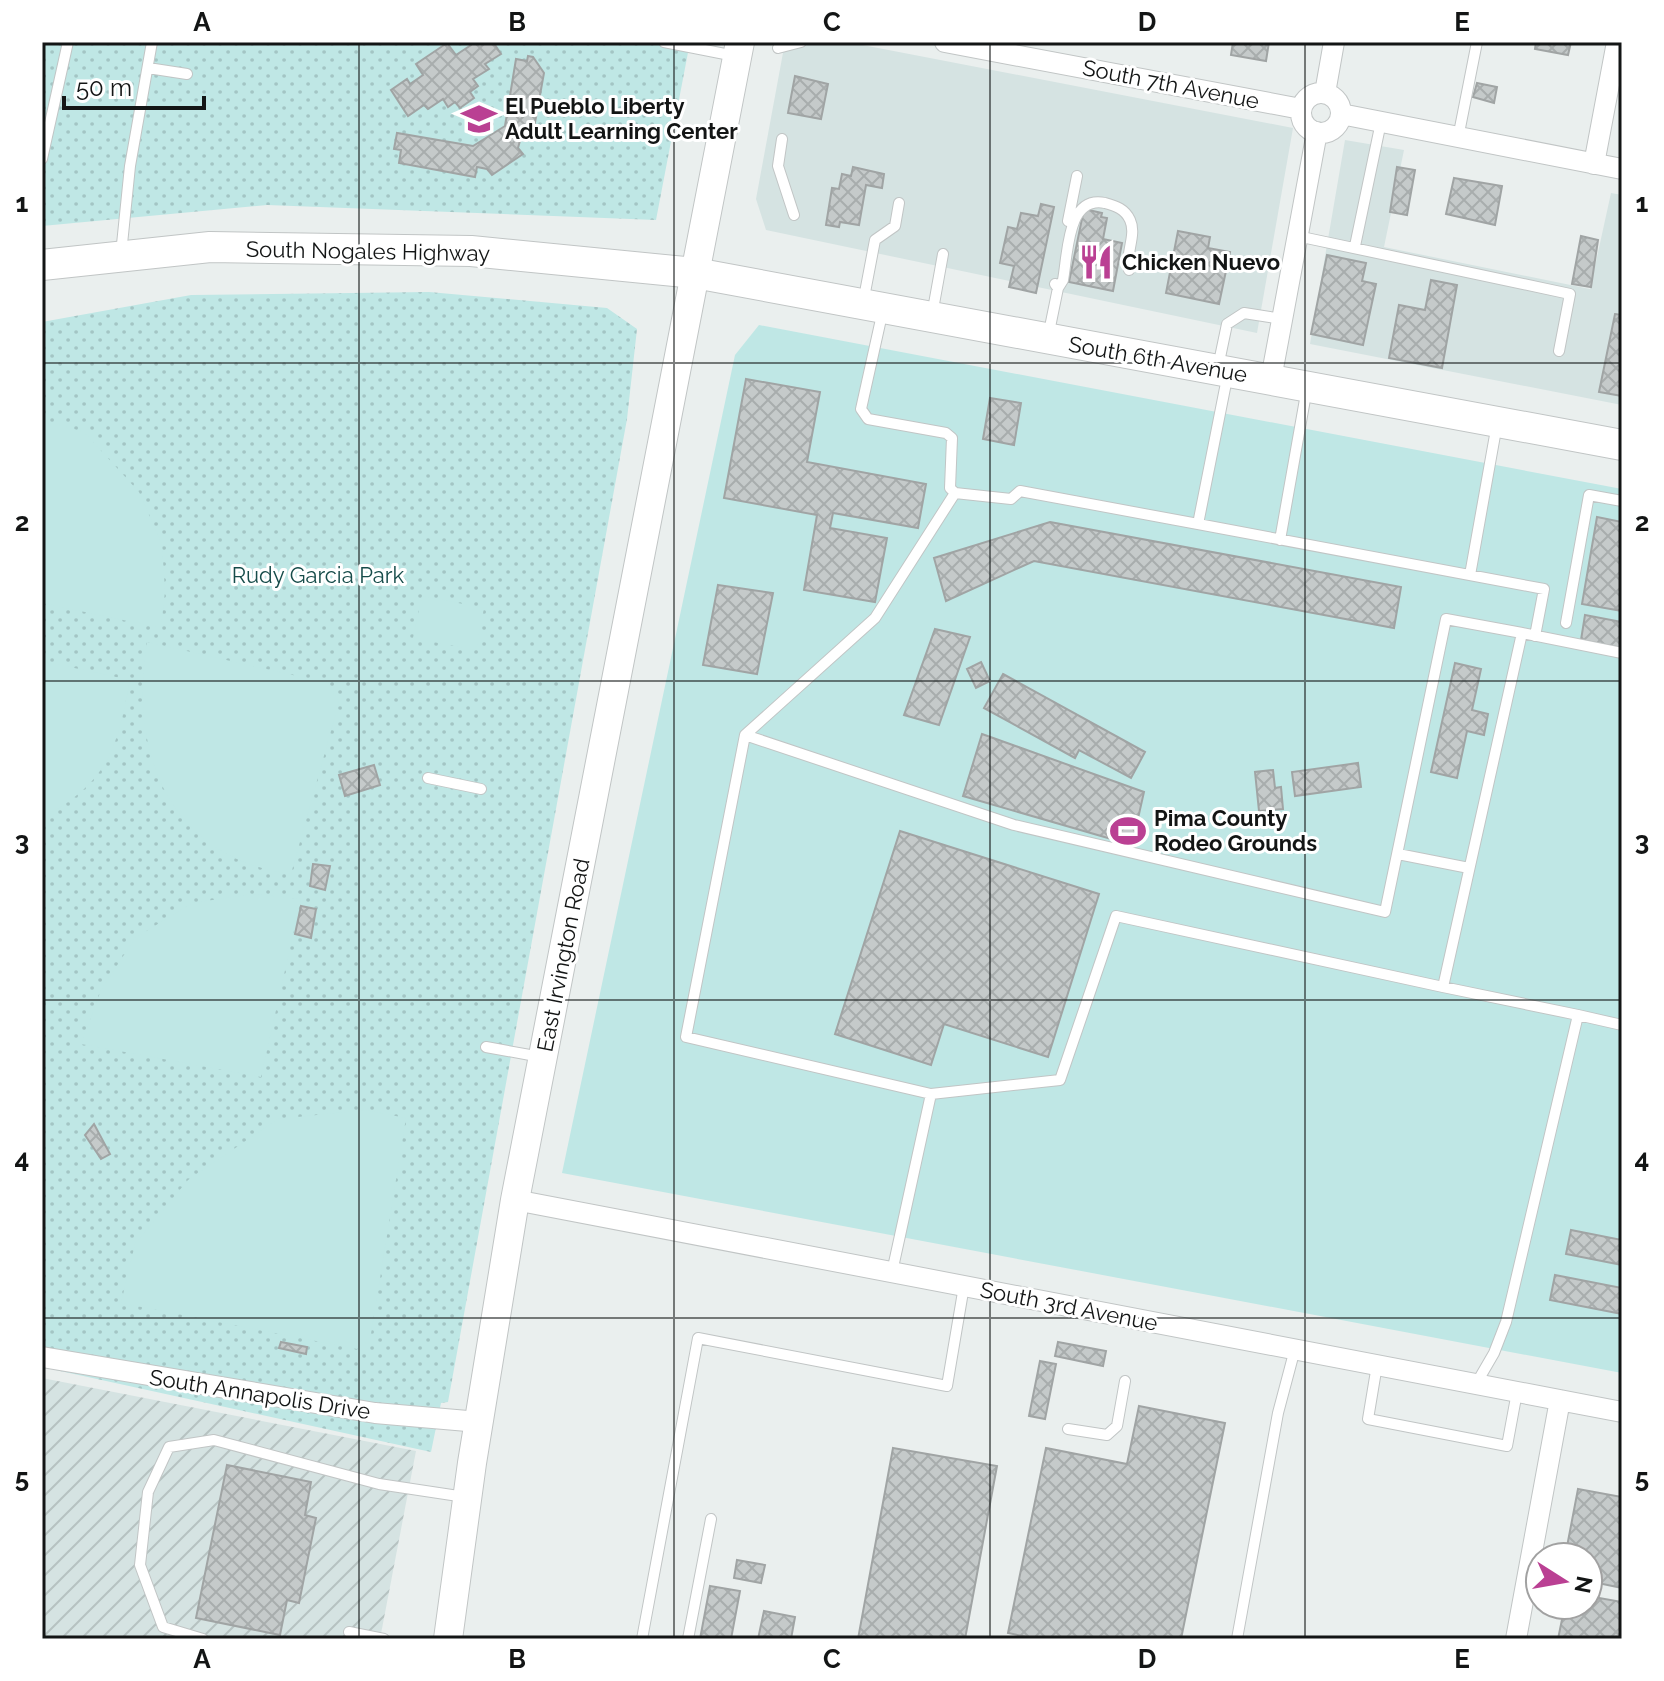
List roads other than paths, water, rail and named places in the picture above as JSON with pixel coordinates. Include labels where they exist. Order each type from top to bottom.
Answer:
[{"type":"main road","name":"East Irvington Road","points":[[448,1639],[467,1497],[515,1200],[738,49]]},
{"type":"main road","name":"South Nogales Highway","points":[[42,265],[210,247],[471,251],[695,273]]},
{"type":"main road","name":"South 6th Avenue","points":[[695,273],[1622,445]]},
{"type":"street","name":"South 7th Avenue","points":[[945,42],[1047,51],[1301,109]]},
{"type":"street","points":[[1325,93],[1334,42]]},
{"type":"street","points":[[1594,164],[1617,42]]},
{"type":"street","points":[[1325,93],[1339,103],[1341,114],[1333,129],[1317,132],[1304,124],[1301,109],[1307,98],[1325,93]]},
{"type":"street","points":[[1341,114],[1622,169]]},
{"type":"street","points":[[1271,379],[1317,132]]},
{"type":"street","name":"South 3rd Avenue","points":[[515,1200],[1622,1412]]},
{"type":"street","name":"South Annapolis Drive","points":[[42,1357],[375,1413],[479,1422]]},
{"type":"street","points":[[1516,1639],[1560,1400]]},
{"type":"lane","points":[[42,159],[68,42]]},
{"type":"lane","points":[[121,256],[130,166],[152,42]]},
{"type":"lane","points":[[664,42],[738,49]]},
{"type":"lane","points":[[778,48],[801,42]]},
{"type":"lane","points":[[1458,138],[1477,42]]},
{"type":"lane","points":[[148,68],[187,74]]},
{"type":"lane","points":[[1355,246],[1381,122]]},
{"type":"lane","points":[[782,139],[778,166],[794,215]]},
{"type":"lane","points":[[1058,288],[1055,285],[1077,176]]},
{"type":"lane","points":[[1047,339],[1076,214],[1082,204],[1093,201],[1123,209],[1133,229],[1129,270]]},
{"type":"lane","points":[[899,203],[895,226],[875,240],[874,306],[862,415],[868,419],[946,433],[952,438],[950,488],[955,493],[1011,499],[1020,491],[1544,589],[1535,636]]},
{"type":"lane","points":[[1297,236],[1570,294],[1559,351]]},
{"type":"lane","points":[[931,317],[943,254]]},
{"type":"lane","points":[[1198,524],[1223,371],[1227,324],[1244,313],[1282,319]]},
{"type":"lane","points":[[1280,540],[1307,386]]},
{"type":"lane","points":[[1470,575],[1498,422]]},
{"type":"lane","points":[[955,493],[875,618],[745,735],[686,1037],[931,1094],[1060,1080],[1116,916],[1622,1025]]},
{"type":"lane","points":[[1566,623],[1589,495],[1622,501]]},
{"type":"lane","points":[[745,735],[1014,825],[1385,912],[1446,619],[1622,653]]},
{"type":"lane","points":[[1443,987],[1522,633]]},
{"type":"lane","points":[[428,778],[481,789]]},
{"type":"lane","points":[[1398,854],[1469,868]]},
{"type":"lane","points":[[1476,1384],[1494,1353],[1514,1293],[1578,1015]]},
{"type":"lane","points":[[486,1047],[543,1057]]},
{"type":"lane","points":[[892,1272],[931,1094]]},
{"type":"lane","points":[[642,1639],[698,1338],[947,1386],[964,1286]]},
{"type":"lane","points":[[1237,1639],[1278,1413],[1295,1349]]},
{"type":"lane","points":[[1377,1365],[1368,1419],[1507,1446],[1517,1392]]},
{"type":"lane","points":[[1068,1429],[1107,1435],[1117,1426],[1125,1381]]},
{"type":"lane","points":[[203,1639],[163,1627],[140,1565],[148,1492],[169,1447],[214,1440],[379,1484],[467,1497]]},
{"type":"lane","points":[[688,1639],[711,1519]]},
{"type":"lane","points":[[349,1632],[384,1639]]},
{"type":"place","name":"El Pueblo Liberty Adult Learning Center","points":[[479,119]]},
{"type":"place","name":"Chicken Nuevo","points":[[1096,262]]},
{"type":"place","name":"Pima County Rodeo Grounds","points":[[1128,831]]},
{"type":"park label","name":"Rudy Garcia Park","points":[[318,575]]}]
